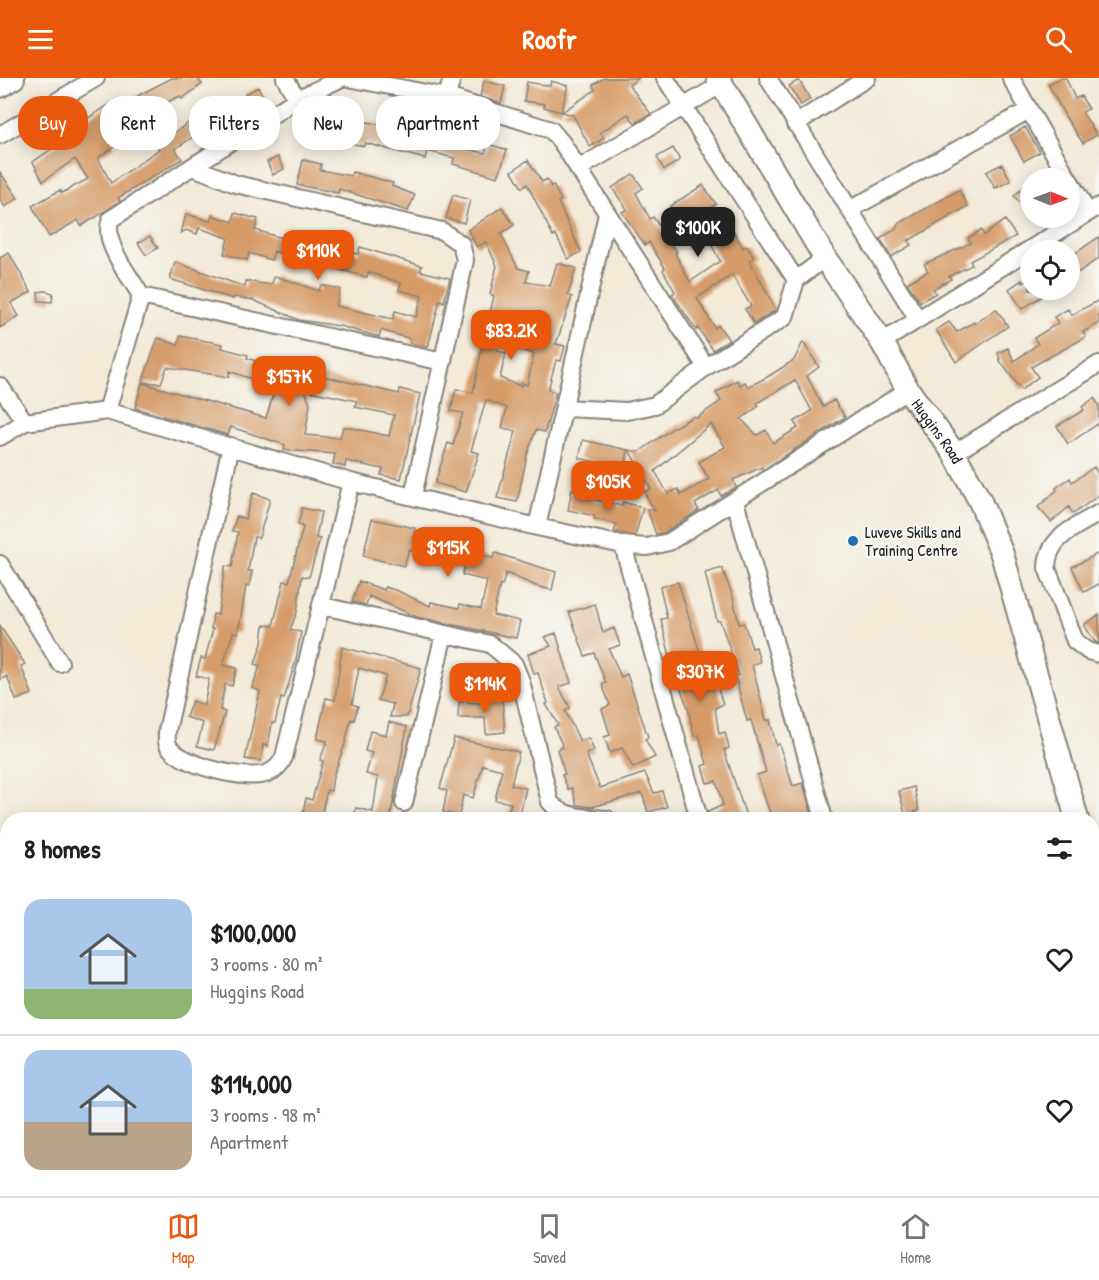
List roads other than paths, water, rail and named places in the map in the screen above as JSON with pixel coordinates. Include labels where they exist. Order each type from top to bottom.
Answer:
[{"type":"street","points":[[0,86],[13,78]]},
{"type":"street","points":[[0,135],[96,78]]},
{"type":"street","points":[[285,78],[295,96]]},
{"type":"street","points":[[303,96],[342,78]]},
{"type":"street","points":[[348,78],[442,96]]},
{"type":"street","points":[[447,96],[452,78]]},
{"type":"street","points":[[665,78],[796,280]]},
{"type":"street","points":[[768,78],[917,318]]},
{"type":"street","points":[[795,124],[867,78]]},
{"type":"street","points":[[1011,78],[1062,168]]},
{"type":"street","points":[[578,169],[684,106],[720,81]]},
{"type":"street","name":"Huggins Road","points":[[720,81],[825,258],[882,342],[908,390],[954,453],[980,501],[1002,554],[1075,812]]},
{"type":"street","points":[[107,411],[141,296],[109,239],[107,228],[111,219],[292,102]]},
{"type":"street","points":[[851,209],[1029,110]]},
{"type":"street","points":[[500,114],[551,130],[706,368]]},
{"type":"street","points":[[194,167],[236,184],[442,231],[461,244],[465,260],[413,496]]},
{"type":"street","points":[[882,342],[917,318],[1094,210],[1080,193]]},
{"type":"street","points":[[537,527],[607,214]]},
{"type":"street","points":[[564,408],[627,411],[656,405],[706,368],[785,317],[796,280],[825,258]]},
{"type":"street","points":[[141,296],[442,362]]},
{"type":"street","points":[[954,453],[1099,364]]},
{"type":"street","points":[[0,386],[25,422]]},
{"type":"street","points":[[0,437],[25,422],[107,411],[351,482],[537,527],[623,545],[647,547],[669,542],[908,390]]},
{"type":"street","points":[[231,446],[167,731],[168,746],[196,763],[224,772],[264,775],[280,764],[323,606],[351,482]]},
{"type":"street","points":[[735,501],[822,812]]},
{"type":"street","points":[[1099,513],[1058,539],[1049,550],[1047,561],[1047,568],[1075,641],[1088,651],[1099,654]]},
{"type":"street","points":[[623,545],[697,812]]},
{"type":"street","points":[[0,564],[60,663]]},
{"type":"street","points":[[323,606],[490,644],[514,664],[521,681],[550,802],[562,812]]},
{"type":"street","points":[[404,803],[444,634]]},
{"type":"place","name":"Luveve Skills and Training Centre","points":[[853,541]]}]
